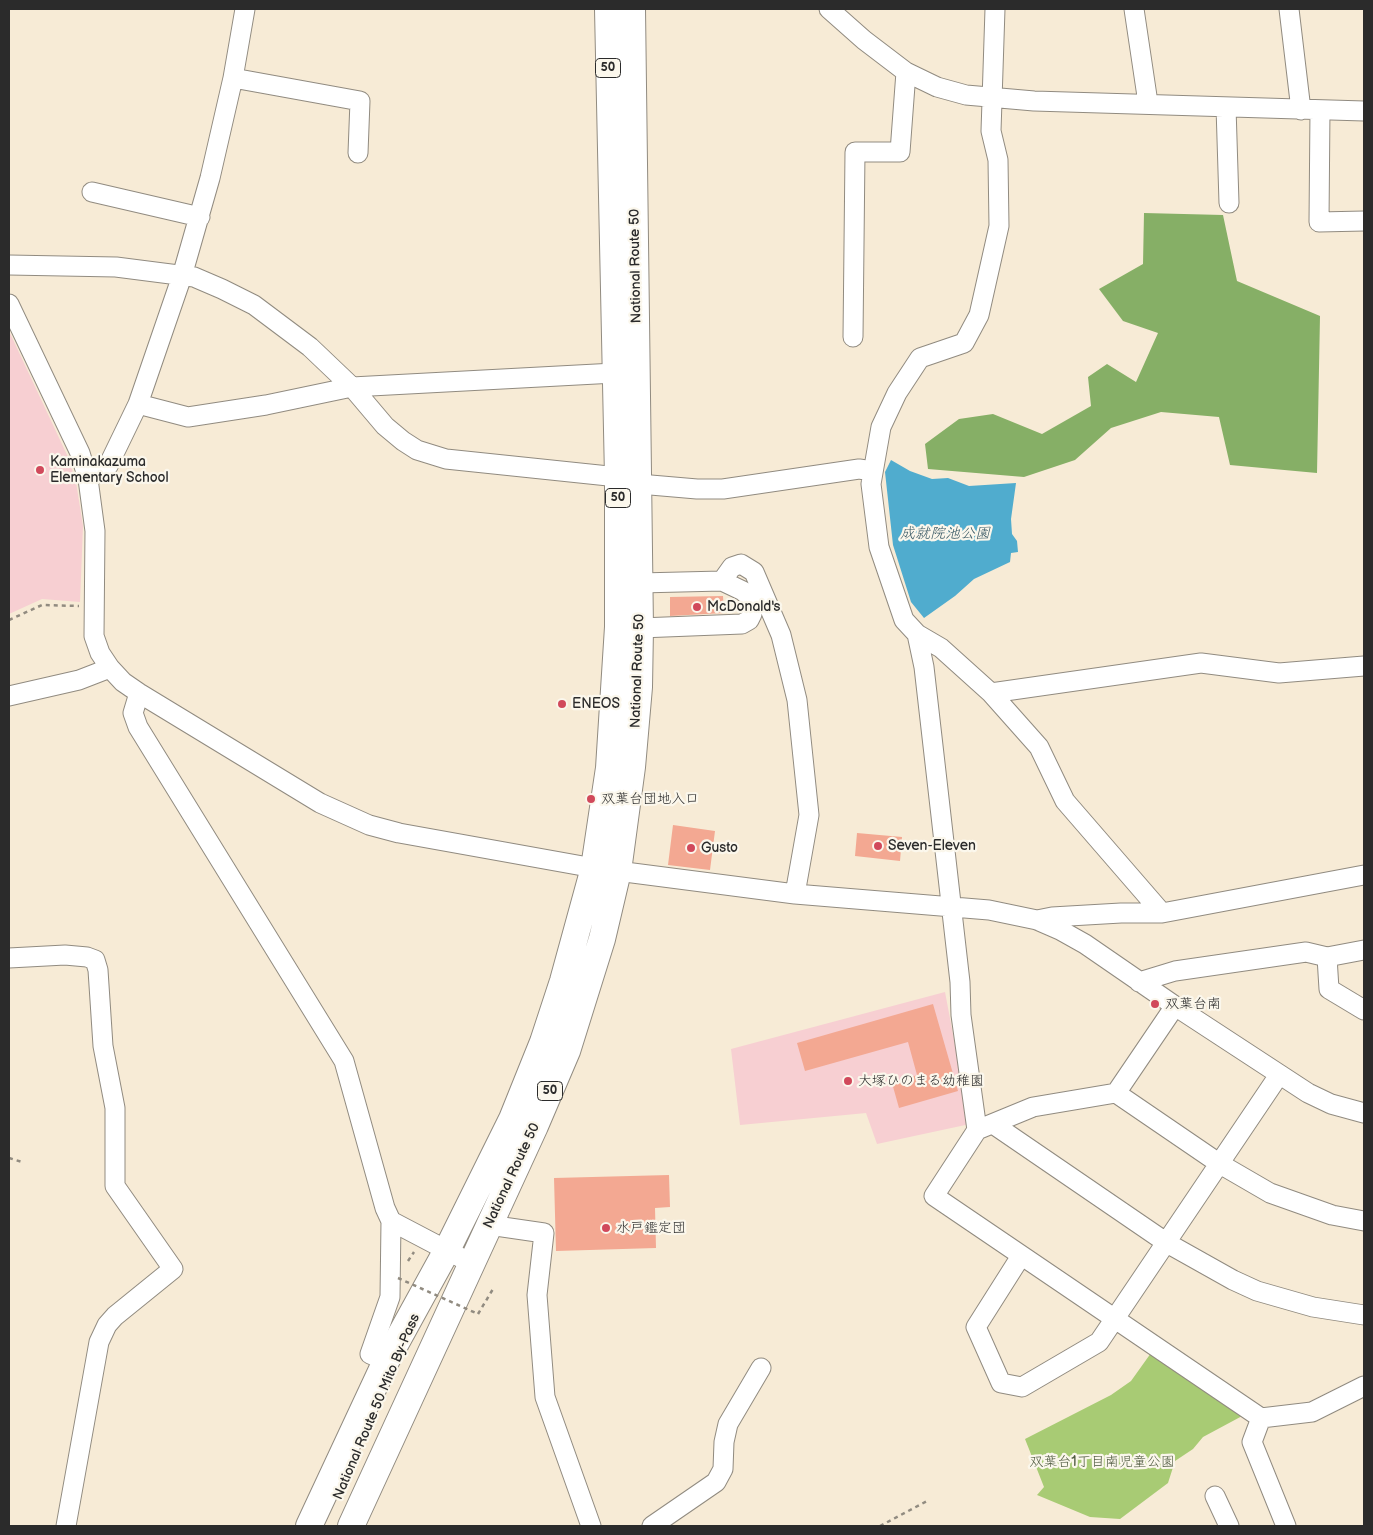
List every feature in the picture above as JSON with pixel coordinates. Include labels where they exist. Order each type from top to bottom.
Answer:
[{"type":"highway","name":"National Route 50","points":[[426,1288],[512,1120],[540,1050],[572,953],[606,869],[632,767],[639,688],[640,583],[615,373],[608,9]]},
{"type":"highway","name":"National Route 50","points":[[455,1300],[535,1126],[567,1051],[602,939],[609,768],[616,690],[618,618],[628,481],[632,9]]},
{"type":"highway","points":[[310,1526],[386,1361],[426,1288]]},
{"type":"highway","name":"National Route 50 Mito By-Pass","points":[[328,1526],[426,1288]]},
{"type":"highway","points":[[371,1526],[437,1373],[455,1300]]},
{"type":"highway","name":"National Route 50 Mito By-Pass","points":[[351,1526],[455,1300]]},
{"type":"street","points":[[88,479],[108,466],[138,404],[182,276],[200,217],[233,78],[245,9]]},
{"type":"street","points":[[829,9],[864,40],[906,72],[937,87],[966,95],[992,99],[1364,112]]},
{"type":"street","points":[[995,9],[991,132],[998,160],[999,226],[979,315],[964,342],[920,358],[897,393],[882,427],[872,484],[879,547],[904,620],[917,634],[940,648],[991,693],[1039,748],[1065,801],[1162,913]]},
{"type":"street","points":[[1134,9],[1148,103]]},
{"type":"street","points":[[1289,9],[1301,110]]},
{"type":"street","points":[[853,337],[855,152],[900,152],[906,72]]},
{"type":"street","points":[[233,78],[360,101],[358,153]]},
{"type":"street","points":[[1226,107],[1229,203]]},
{"type":"street","points":[[1320,110],[1319,222],[1364,221]]},
{"type":"street","points":[[92,192],[200,217]]},
{"type":"street","points":[[9,265],[116,267],[194,277],[254,305],[310,347],[352,387],[385,426],[417,450],[446,460],[628,481],[723,489],[850,470],[873,471]]},
{"type":"street","points":[[9,304],[80,453],[88,479],[95,531],[94,636],[100,653],[123,682],[139,693],[320,803],[369,825],[399,833],[606,869],[795,894],[990,910],[1037,920],[1085,944],[1175,1006],[1308,1093],[1331,1104],[1364,1113]]},
{"type":"street","points":[[138,404],[188,417],[266,405],[352,387],[615,373]]},
{"type":"street","points":[[722,581],[732,567],[741,564],[754,572],[781,634],[797,700],[809,815],[795,894]]},
{"type":"street","points":[[640,583],[722,581],[744,591],[751,598],[752,614],[749,620],[742,624],[640,628]]},
{"type":"street","points":[[917,634],[924,667],[960,982],[961,1015],[985,1127],[1167,1243],[1233,1280],[1257,1291],[1312,1307],[1364,1315]]},
{"type":"street","points":[[991,693],[1201,664],[1279,673],[1364,666]]},
{"type":"street","points":[[9,696],[79,680],[110,668]]},
{"type":"street","points":[[139,693],[133,713],[138,727],[344,1061],[367,1138],[384,1208],[391,1221],[390,1297],[370,1354],[386,1361]]},
{"type":"street","points":[[1037,920],[1052,917],[1122,913],[1162,913],[1364,874]]},
{"type":"street","points":[[1140,982],[1176,971],[1306,952],[1328,957],[1364,950]]},
{"type":"street","points":[[9,958],[65,955],[87,957],[95,960],[98,970],[104,1046],[116,1108],[115,1186],[173,1269],[115,1316],[107,1326],[99,1342],[66,1526]]},
{"type":"street","points":[[1328,957],[1329,989],[1364,1010]]},
{"type":"street","points":[[1116,1093],[1175,1006]]},
{"type":"street","points":[[1021,1256],[976,1327],[1001,1383],[1022,1387],[1099,1342],[1279,1075]]},
{"type":"street","points":[[1364,1221],[1332,1215],[1270,1193],[1220,1164],[1116,1093],[1033,1108],[985,1127],[934,1196],[1261,1418],[1312,1412],[1364,1386]]},
{"type":"street","points":[[391,1221],[471,1263]]},
{"type":"street","points":[[489,1225],[544,1233],[537,1295],[544,1398],[591,1526]]},
{"type":"street","points":[[652,1526],[716,1482],[723,1469],[724,1442],[728,1424],[761,1368]]},
{"type":"street","points":[[1261,1418],[1252,1442],[1286,1526]]},
{"type":"street","points":[[1215,1496],[1229,1526]]},
{"type":"path","points":[[9,620],[42,605],[94,607]]},
{"type":"path","points":[[9,1158],[22,1162]]},
{"type":"path","points":[[398,1278],[478,1314],[492,1289]]},
{"type":"path","points":[[880,1526],[929,1500]]},
{"type":"shaded area","name":"Kaminakazuma Elementary School","points":[[9,331],[68,457],[76,482],[83,526],[80,602],[42,599],[9,614]]},
{"type":"shaded area","name":"大塚ひのまる幼稚園","points":[[945,992],[970,1124],[877,1144],[866,1113],[740,1125],[731,1049]]},
{"type":"green space","points":[[1144,213],[1223,215],[1237,281],[1320,316],[1317,473],[1230,465],[1219,417],[1161,412],[1111,428],[1075,460],[1024,477],[928,469],[925,444],[959,419],[993,414],[1042,434],[1091,406],[1088,377],[1107,364],[1136,382],[1158,333],[1123,321],[1099,289],[1143,264]]},
{"type":"green space","name":"双葉台1丁目南児童公園","points":[[1151,1353],[1244,1415],[1203,1437],[1193,1449],[1175,1461],[1168,1483],[1120,1519],[1090,1517],[1037,1495],[1044,1487],[1025,1439],[1111,1395],[1131,1381]]},
{"type":"water","name":"成就院池公園","points":[[891,460],[910,471],[932,479],[948,478],[969,486],[1016,483],[1011,519],[1012,534],[1017,541],[1018,552],[1011,553],[1010,562],[974,579],[955,596],[924,618],[911,602],[893,545],[885,472]]},
{"type":"building","name":"McDonald's","points":[[723,596],[724,613],[670,616],[670,597]]},
{"type":"building","name":"Gusto","points":[[673,825],[715,831],[710,870],[668,865]]},
{"type":"building","name":"Seven-Eleven","points":[[857,833],[902,837],[900,861],[855,856]]},
{"type":"building","points":[[933,1004],[958,1091],[899,1108],[892,1083],[917,1075],[908,1042],[805,1071],[797,1043]]},
{"type":"building","name":"水戸鑑定団","points":[[669,1175],[670,1207],[655,1208],[656,1248],[556,1251],[554,1178]]},
{"type":"place","name":"Kaminakazuma Elementary School","points":[[40,470]]},
{"type":"place","name":"McDonald's","points":[[697,607]]},
{"type":"place","name":"ENEOS","points":[[562,704]]},
{"type":"place","name":"双葉台団地入口","points":[[591,799]]},
{"type":"place","name":"Seven-Eleven","points":[[878,846]]},
{"type":"place","name":"Gusto","points":[[691,848]]},
{"type":"place","name":"双葉台南","points":[[1155,1004]]},
{"type":"place","name":"大塚ひのまる幼稚園","points":[[848,1081]]},
{"type":"place","name":"水戸鑑定団","points":[[606,1228]]}]
